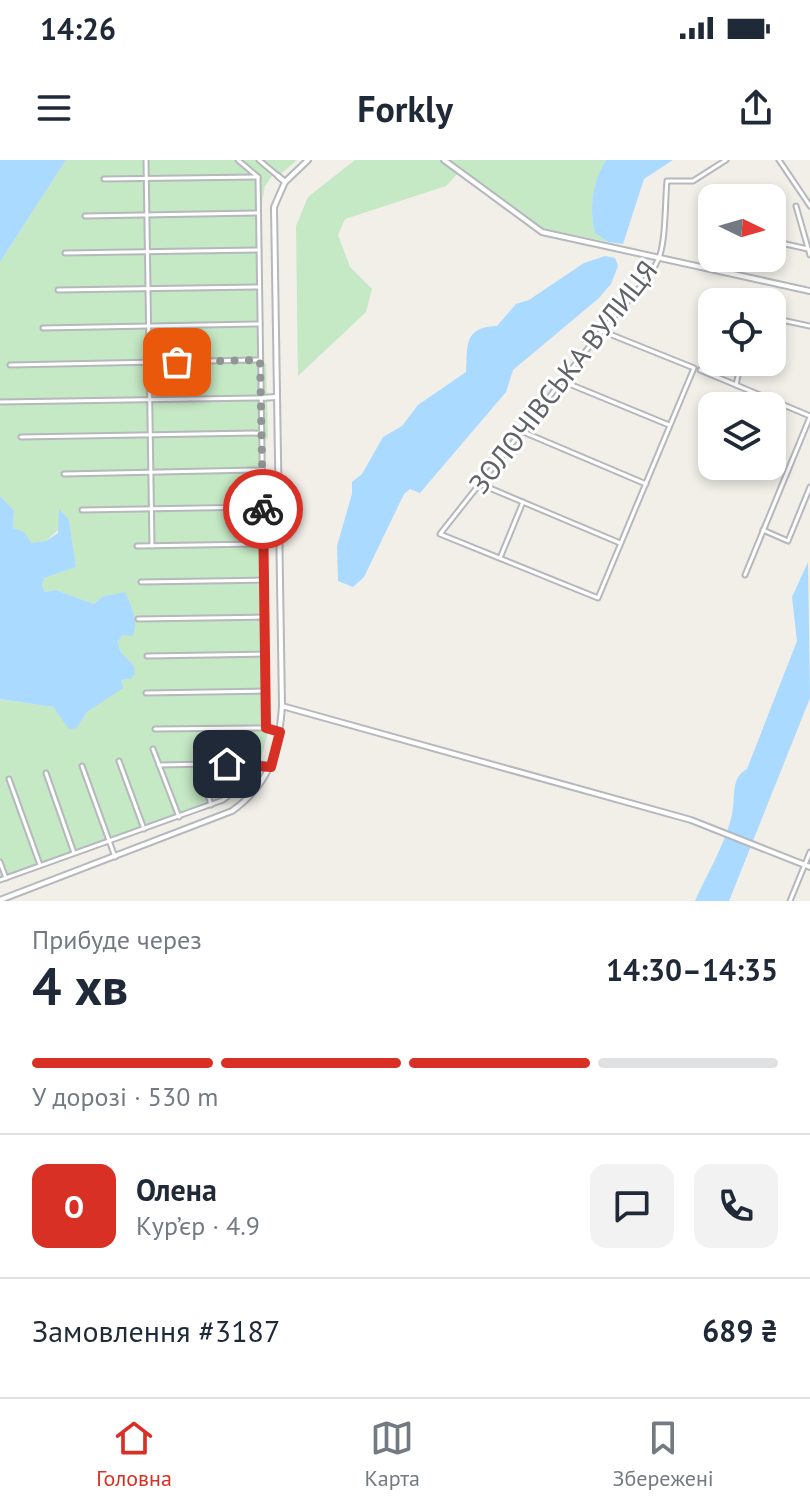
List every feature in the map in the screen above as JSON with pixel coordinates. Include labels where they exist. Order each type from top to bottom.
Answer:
[{"type":"street","points":[[146,160],[152,546]]},
{"type":"street","points":[[238,160],[258,177],[266,728]]},
{"type":"street","points":[[259,160],[285,182]]},
{"type":"street","points":[[0,900],[232,811],[253,793],[271,767],[280,732],[282,706],[274,207],[285,182],[308,160]]},
{"type":"street","points":[[444,160],[542,232],[810,291]]},
{"type":"street","name":"ЗОЛОЧІВСЬКА ВУЛИЦЯ","points":[[500,558],[440,534],[659,259],[667,181],[693,181],[726,160]]},
{"type":"street","points":[[779,160],[810,206]]},
{"type":"street","points":[[104,179],[258,177]]},
{"type":"street","points":[[796,206],[810,255]]},
{"type":"street","points":[[85,216],[258,213]]},
{"type":"street","points":[[786,244],[808,249]]},
{"type":"street","points":[[65,253],[259,250]]},
{"type":"street","points":[[58,290],[259,287]]},
{"type":"street","points":[[786,321],[810,326]]},
{"type":"street","points":[[43,328],[260,324]]},
{"type":"street","points":[[523,502],[500,558],[598,598],[694,368],[602,331]]},
{"type":"street","points":[[10,365],[260,360]]},
{"type":"street","points":[[714,376],[810,417],[745,575]]},
{"type":"street","points":[[736,385],[738,376]]},
{"type":"street","points":[[562,381],[671,425]]},
{"type":"street","points":[[0,402],[276,397]]},
{"type":"street","points":[[521,431],[646,484]]},
{"type":"street","points":[[21,437],[262,433]]},
{"type":"street","points":[[64,474],[262,470]]},
{"type":"street","points":[[480,484],[621,543]]},
{"type":"street","points":[[763,530],[788,541],[810,487]]},
{"type":"street","points":[[82,510],[263,507]]},
{"type":"street","points":[[137,546],[279,541]]},
{"type":"street","points":[[141,582],[264,580]]},
{"type":"street","points":[[138,619],[264,617]]},
{"type":"street","points":[[147,656],[265,654]]},
{"type":"street","points":[[146,693],[266,691]]},
{"type":"street","points":[[282,706],[691,820],[808,866]]},
{"type":"street","points":[[155,729],[266,728],[280,732]]},
{"type":"street","points":[[153,749],[179,817]]},
{"type":"street","points":[[119,761],[144,829]]},
{"type":"street","points":[[159,765],[256,763],[271,767]]},
{"type":"street","points":[[0,880],[211,805],[243,785],[256,763]]},
{"type":"street","points":[[199,764],[211,805]]},
{"type":"street","points":[[82,766],[115,857]]},
{"type":"street","points":[[46,773],[74,853]]},
{"type":"street","points":[[9,779],[40,865]]},
{"type":"street","points":[[790,901],[808,866],[810,852]]},
{"type":"street","points":[[0,862],[6,878]]},
{"type":"green space","points":[[66,160],[297,160],[277,177],[273,174],[265,186],[260,211],[262,362],[266,364],[268,437],[265,441],[269,728],[258,770],[232,797],[0,882],[0,699],[53,707],[69,728],[77,728],[87,712],[122,688],[120,680],[130,679],[134,666],[120,651],[118,641],[123,635],[102,597],[94,604],[56,590],[44,592],[41,584],[44,578],[76,567],[69,520],[46,541],[31,544],[13,528],[14,511],[0,496],[0,262]]},
{"type":"green space","points":[[355,160],[606,160],[595,186],[592,214],[595,233],[608,242],[537,227],[462,169],[446,186],[345,219],[338,235],[350,267],[372,289],[366,312],[298,376],[296,226],[308,197]]},
{"type":"water","points":[[0,160],[66,160],[0,262]]},
{"type":"water","points":[[606,160],[673,160],[644,179],[623,244],[608,242],[595,233],[593,195]]},
{"type":"water","points":[[605,256],[615,258],[618,266],[611,284],[599,298],[513,370],[506,392],[420,493],[410,489],[404,494],[364,577],[353,587],[338,581],[337,546],[352,494],[352,482],[362,474],[383,437],[402,426],[418,405],[466,372],[469,340],[478,330],[497,326],[516,304],[529,300],[584,263]]},
{"type":"water","points":[[0,496],[14,511],[13,528],[24,532],[31,543],[46,541],[58,533],[59,509],[69,520],[76,567],[44,578],[44,592],[56,590],[94,604],[102,597],[125,592],[132,609],[135,625],[132,636],[123,635],[118,641],[120,651],[134,666],[135,674],[130,679],[121,680],[123,688],[87,712],[77,728],[69,729],[53,707],[0,699]]},
{"type":"water","points":[[808,562],[810,698],[729,901],[695,901],[725,836],[738,777],[747,769],[797,641],[792,597]]},
{"type":"way so far","points":[[177,362],[260,360],[263,509]]},
{"type":"route","points":[[227,764],[261,763],[271,767],[280,732],[266,728],[263,509]]}]
